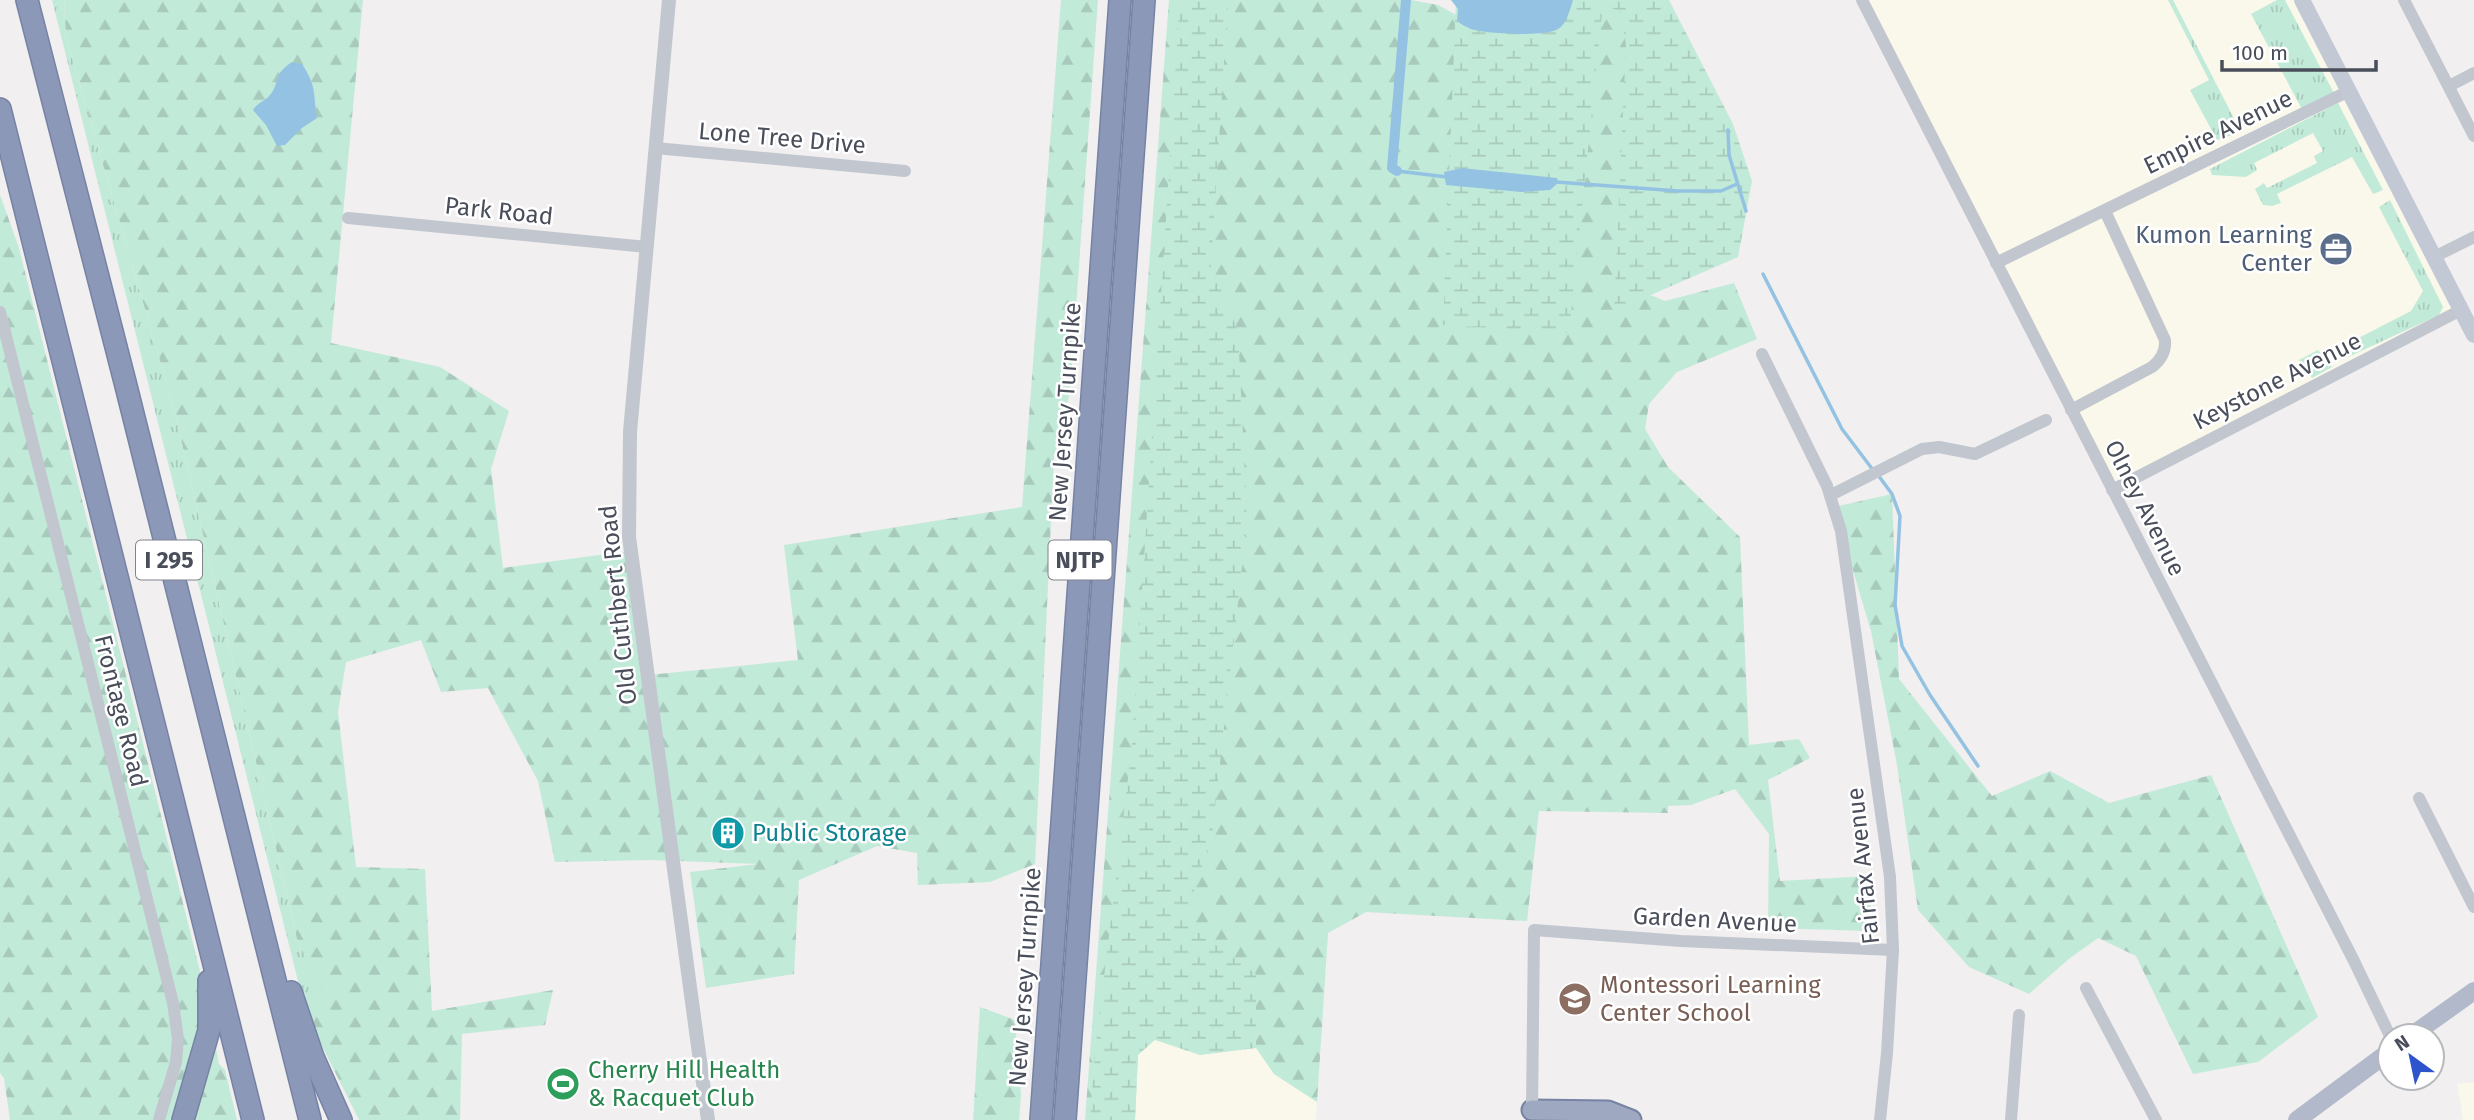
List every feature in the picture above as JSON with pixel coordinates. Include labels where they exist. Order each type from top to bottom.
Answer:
[{"type":"highway","name":"I 295","points":[[27,0],[310,1120]]},
{"type":"highway","name":"New Jersey Turnpike","points":[[1041,1120],[1120,0]]},
{"type":"highway","name":"New Jersey Turnpike","points":[[1065,1120],[1144,0]]},
{"type":"highway","name":"I 295","points":[[0,109],[253,1120]]},
{"type":"highway","points":[[227,793],[313,1057],[341,1120]]},
{"type":"highway","points":[[183,1120],[209,1030],[211,1005],[210,984],[190,868]]},
{"type":"highway","points":[[1532,1115],[1608,1111],[1631,1120]]},
{"type":"main road","points":[[2302,0],[2474,335]]},
{"type":"main road","points":[[2431,1022],[2474,991]]},
{"type":"main road","points":[[2297,1120],[2376,1061]]},
{"type":"street","name":"Old Cuthbert Road","points":[[669,0],[630,432],[629,537],[708,1120]]},
{"type":"street","name":"Olney Avenue","points":[[1862,0],[2383,1022]]},
{"type":"street","points":[[2404,0],[2474,136]]},
{"type":"street","points":[[2449,86],[2474,73]]},
{"type":"street","name":"Empire Avenue","points":[[1996,263],[2349,91]]},
{"type":"street","name":"Lone Tree Drive","points":[[655,148],[905,171]]},
{"type":"street","points":[[2071,410],[2152,367],[2166,349],[2165,340],[2105,211]]},
{"type":"street","name":"Park Road","points":[[348,218],[647,247]]},
{"type":"street","points":[[2434,257],[2474,237]]},
{"type":"street","name":"Keystone Avenue","points":[[2112,490],[2461,310]]},
{"type":"street","name":"Frontage Road","points":[[0,312],[173,1003],[178,1039],[176,1062],[159,1120]]},
{"type":"street","name":"Fairfax Avenue","points":[[1762,354],[1831,495],[1841,531],[1890,877],[1893,950],[1880,1120]]},
{"type":"street","points":[[1831,495],[1922,449],[1939,447],[1970,454],[1985,450],[2046,420]]},
{"type":"street","points":[[2419,798],[2474,907]]},
{"type":"street","name":"Garden Avenue","points":[[1532,1115],[1534,930],[1681,941],[1893,950]]},
{"type":"street","points":[[2087,988],[2156,1120]]},
{"type":"street","points":[[2011,1120],[2019,1015]]},
{"type":"shaded area","points":[[1864,0],[2302,0],[2461,310],[2112,490]]},
{"type":"shaded area","points":[[1155,1039],[1200,1055],[1256,1048],[1274,1074],[1317,1102],[1316,1120],[1135,1120],[1138,1055]]},
{"type":"shaded area","points":[[2474,1082],[2474,1120],[2463,1120],[2457,1084]]},
{"type":"green space","points":[[52,0],[64,0],[66,37],[174,409],[297,939],[327,999],[304,1005]]},
{"type":"green space","points":[[64,0],[363,0],[331,343],[440,367],[509,411],[491,469],[503,568],[629,551],[648,675],[798,660],[784,545],[1022,507],[1061,0],[1098,0],[1070,392],[1054,457],[1035,864],[990,882],[918,885],[917,853],[877,846],[799,880],[794,974],[706,988],[690,872],[758,864],[651,860],[555,862],[538,781],[488,688],[441,692],[421,640],[346,662],[338,712],[356,867],[425,869],[432,1011],[553,990],[545,1025],[462,1034],[460,1120],[359,1120],[306,1014],[304,1005],[326,999],[297,939],[174,409],[66,37]]},
{"type":"green space","points":[[1169,0],[1411,0],[1438,5],[1476,26],[1573,7],[1639,0],[1626,285],[1665,301],[1734,283],[1757,339],[1677,372],[1649,404],[1645,429],[1668,467],[1740,537],[1749,745],[1799,739],[1810,758],[1768,780],[1780,881],[1869,876],[1871,931],[1768,928],[1769,834],[1735,789],[1691,805],[1668,806],[1668,813],[1539,811],[1527,921],[1366,912],[1328,933],[1317,1102],[1274,1074],[1256,1048],[1188,976],[1138,1055],[1135,1120],[1085,1120]]},
{"type":"green space","points":[[1180,0],[1228,0],[1211,266],[1238,330],[1247,522],[1212,835],[1184,922],[1256,974],[1256,1048],[1200,1055],[1155,1040],[1138,1055],[1135,1120],[1090,1120],[1095,1052],[1132,746]]},
{"type":"green space","points":[[1456,0],[1669,0],[1733,124],[1752,181],[1738,257],[1614,311],[1626,45],[1621,12],[1603,4],[1569,333],[1443,325]]},
{"type":"green space","points":[[2168,0],[2173,0],[2241,132],[2217,140],[2190,90],[2209,80]]},
{"type":"green space","points":[[2277,0],[2285,0],[2336,97],[2304,113],[2251,14]]},
{"type":"green space","points":[[2338,103],[2383,190],[2373,194],[2352,157],[2277,194],[2281,203],[2263,205],[2255,189],[2264,183],[2267,188],[2317,163],[2314,156],[2323,151],[2313,133],[2254,163],[2257,170],[2246,177],[2212,175],[2210,169]]},
{"type":"green space","points":[[0,195],[19,248],[207,999],[219,1064],[225,1070],[237,1120],[10,1120],[4,1078],[0,1073]]},
{"type":"green space","points":[[2390,200],[2443,307],[2439,315],[2346,358],[2343,346],[2411,311],[2423,291],[2379,207]]},
{"type":"green space","points":[[2318,350],[2332,367],[2312,378],[2299,360]]},
{"type":"green space","points":[[1892,494],[1899,679],[1992,796],[2050,771],[2109,803],[2211,775],[2318,1017],[2258,1062],[2193,1074],[2136,956],[2098,938],[2070,958],[2029,994],[1969,967],[1918,910],[1897,765],[1871,631],[1834,507]]},
{"type":"green space","points":[[980,1007],[1015,1020],[1021,1095],[1019,1120],[973,1120]]},
{"type":"water","points":[[1451,0],[1573,0],[1566,20],[1558,29],[1551,32],[1515,34],[1479,31],[1465,26],[1457,21],[1458,9]]},
{"type":"water","points":[[292,62],[302,64],[310,79],[317,118],[285,145],[277,146],[266,125],[253,110],[270,95],[281,71]]},
{"type":"water","points":[[1462,168],[1557,178],[1558,183],[1550,190],[1521,192],[1446,185],[1444,172]]},
{"type":"waterway","points":[[1397,171],[1392,168],[1406,0]]},
{"type":"waterway","points":[[1728,130],[1729,155],[1746,211]]},
{"type":"waterway","points":[[1397,171],[1447,177]]},
{"type":"waterway","points":[[1556,182],[1678,191],[1721,191],[1737,184]]},
{"type":"waterway","points":[[1763,274],[1842,429],[1873,470]]},
{"type":"waterway","points":[[1878,475],[1892,494],[1900,516],[1895,605],[1902,646],[1930,695],[1978,766]]},
{"type":"place","name":"Kumon Learning Center","points":[[2336,249]]},
{"type":"place","name":"Public Storage","points":[[728,833]]},
{"type":"place","name":"Montessori Learning Center School","points":[[1575,999]]},
{"type":"place","name":"Cherry Hill Health & Racquet Club","points":[[563,1084]]}]
